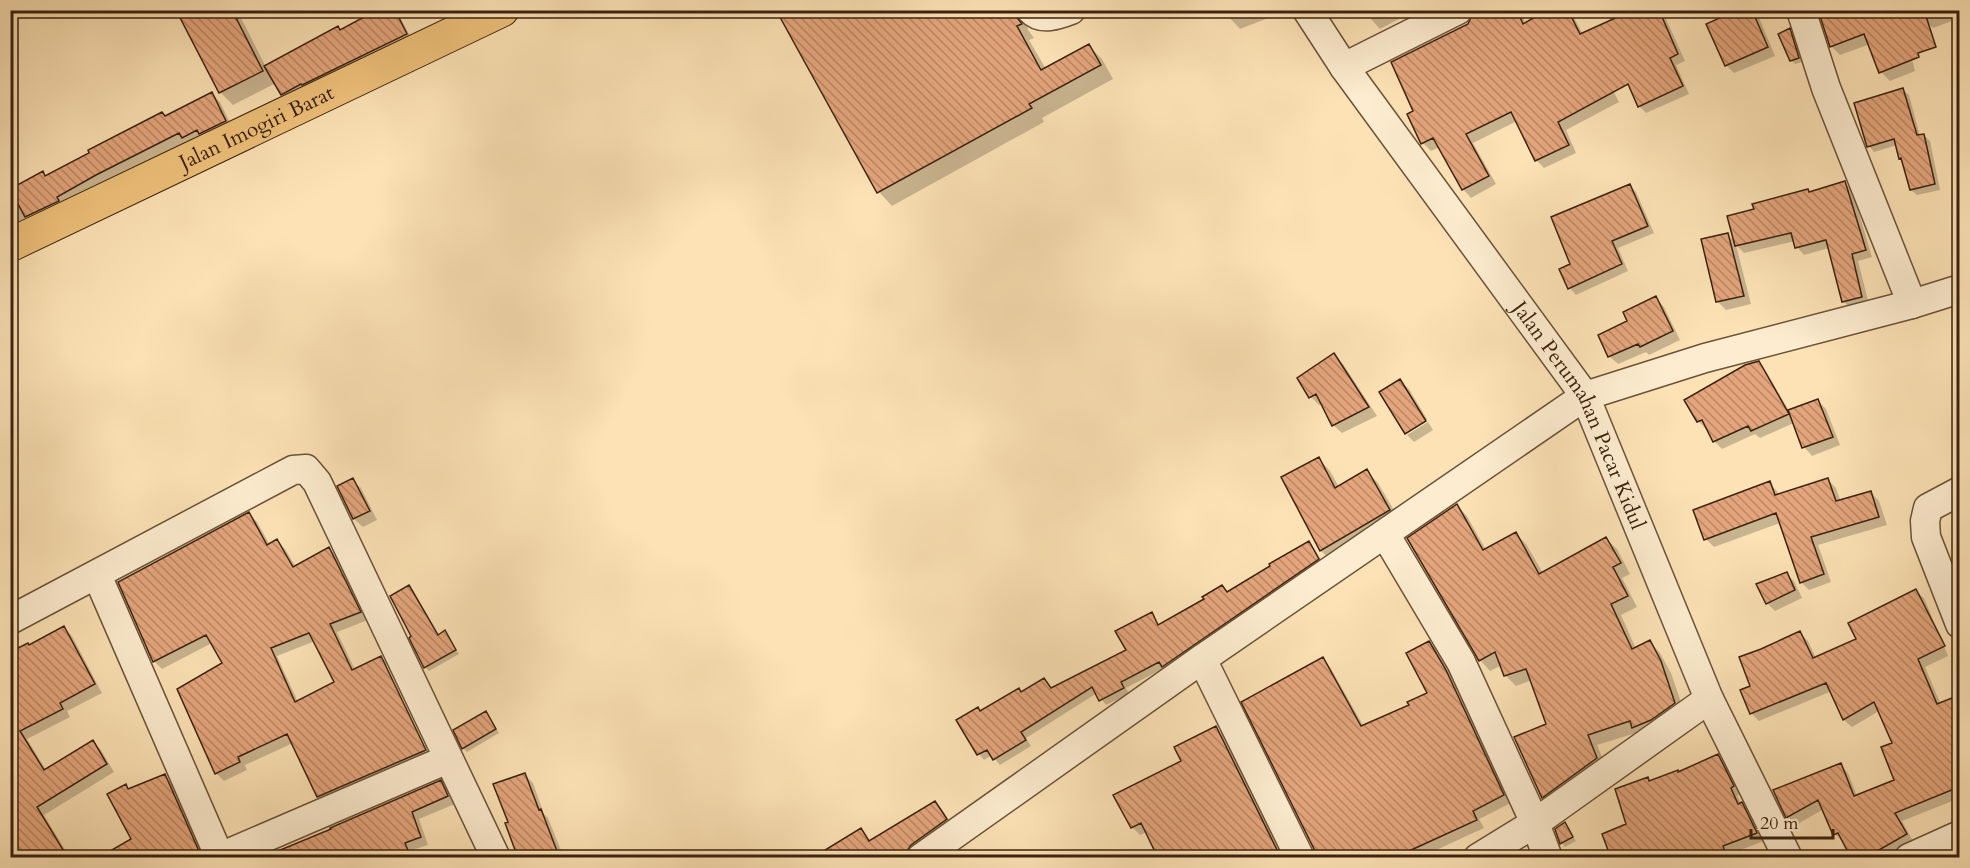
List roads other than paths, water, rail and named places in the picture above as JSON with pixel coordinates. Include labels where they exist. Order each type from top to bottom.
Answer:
[{"type":"main road","name":"Jalan Imogiri Barat","points":[[10,245],[502,10]]},
{"type":"street","points":[[1031,10],[1033,14],[1043,17],[1071,10]]},
{"type":"street","name":"Jalan Perumahan Pacar Kidul","points":[[1307,10],[1344,67],[1585,396],[1709,699],[1788,858]]},
{"type":"street","points":[[1344,67],[1458,10]]},
{"type":"street","points":[[1801,10],[1826,88],[1912,304]]},
{"type":"street","points":[[921,858],[1202,659],[1585,396],[1705,357],[1912,304],[1959,289]]},
{"type":"street","points":[[10,621],[293,471],[306,469],[317,482],[496,858]]},
{"type":"street","points":[[1959,491],[1929,508],[1925,521],[1926,537],[1959,624]]},
{"type":"street","points":[[1385,534],[1461,662],[1535,823],[1548,858]]},
{"type":"street","points":[[97,575],[220,857],[448,759]]},
{"type":"street","points":[[1202,659],[1300,858]]},
{"type":"street","points":[[1478,858],[1535,823],[1709,699]]},
{"type":"street","points":[[1909,858],[1959,835]]}]
